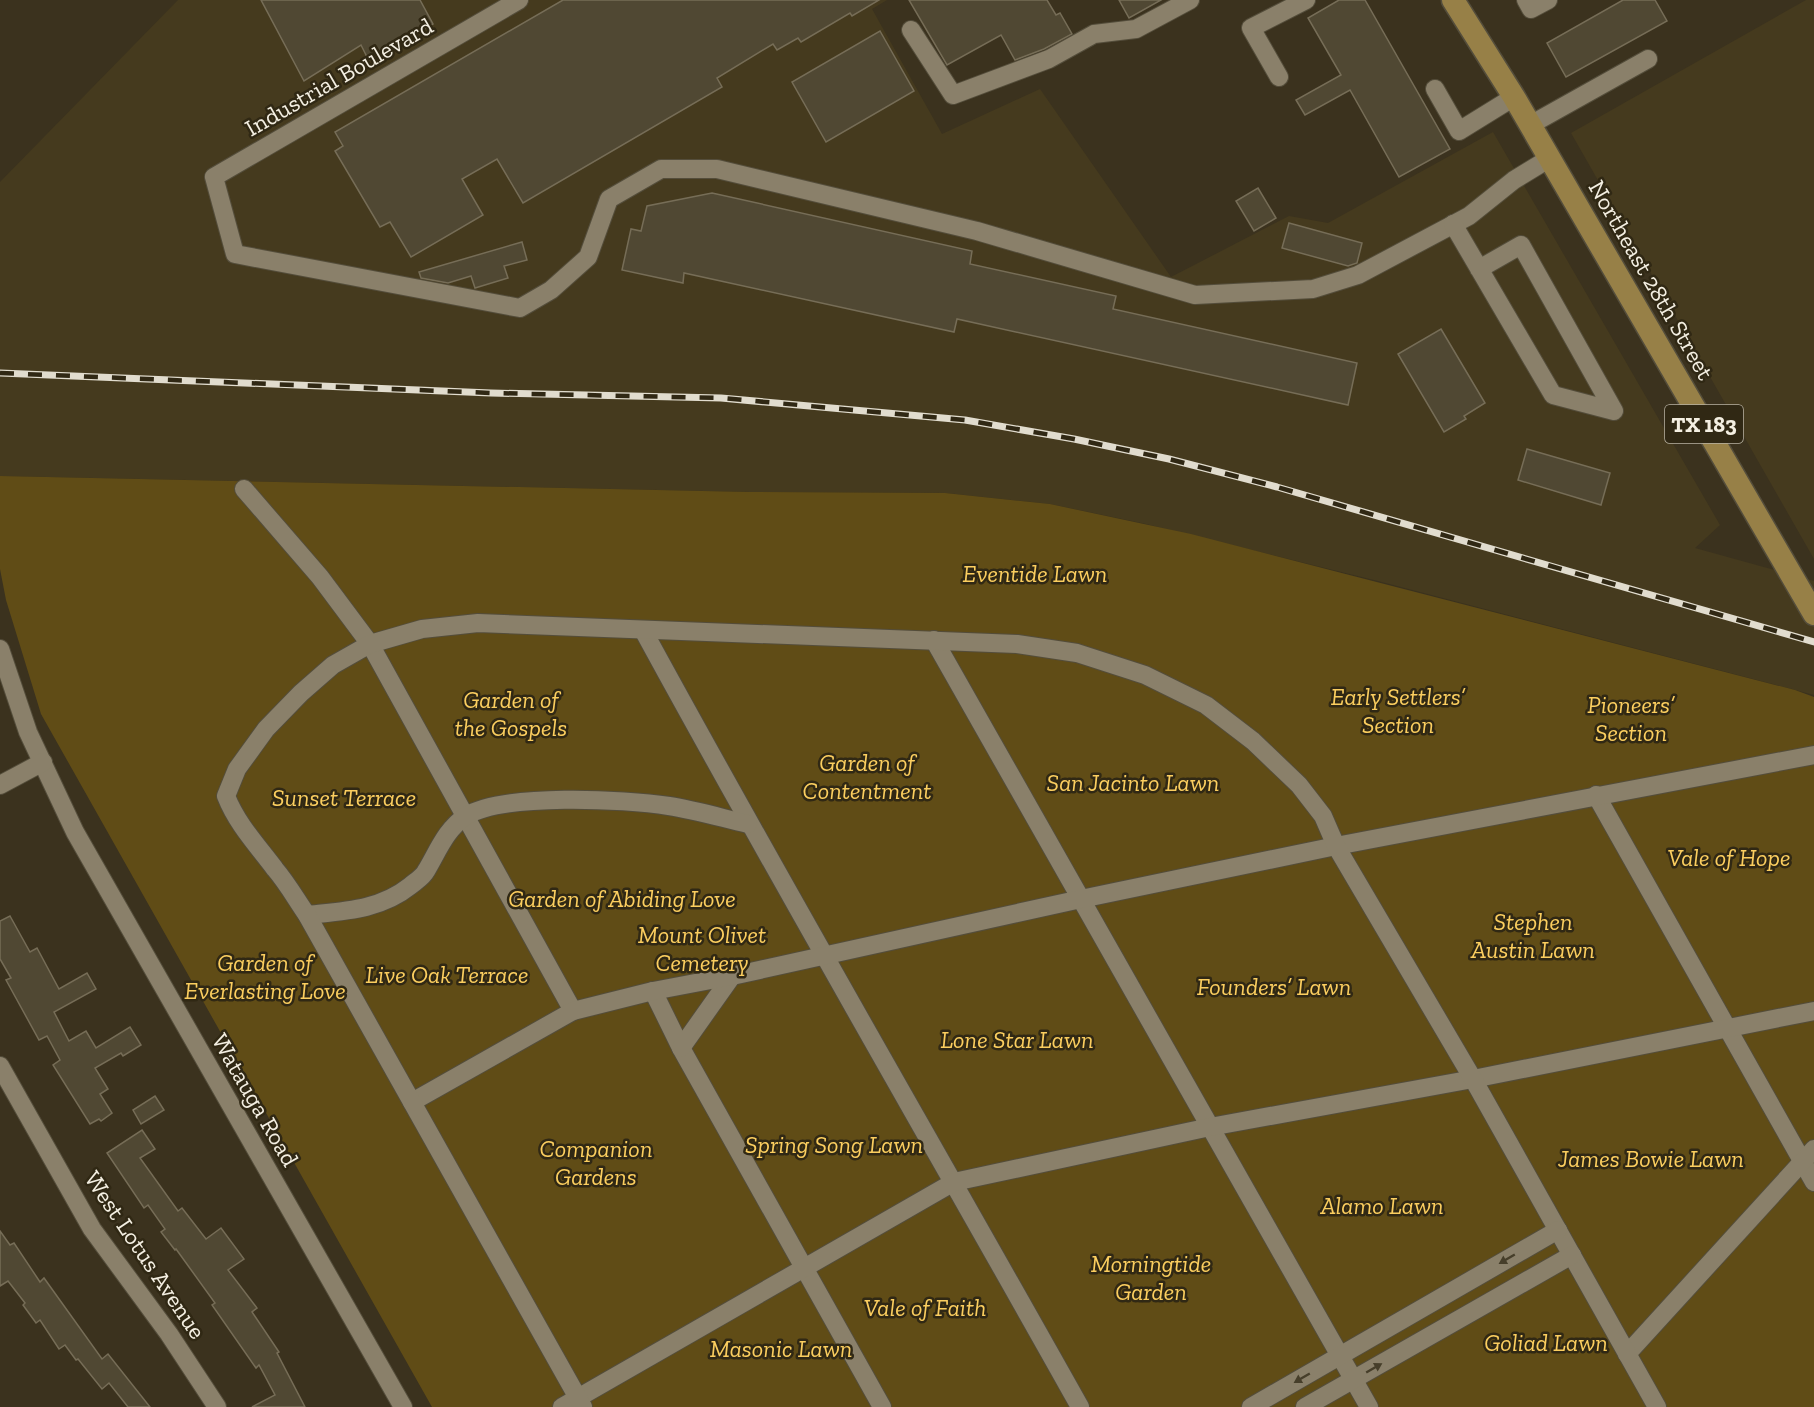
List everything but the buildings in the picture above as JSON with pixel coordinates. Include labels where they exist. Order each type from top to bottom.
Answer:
[{"type":"main road","name":"Northeast 28th Street","points":[[1455,2],[1550,158],[1814,614]]},
{"type":"street","name":"Industrial Boulevard","points":[[519,0],[214,177],[235,254],[520,308],[551,290],[588,257],[609,199],[661,169],[717,169],[898,212],[976,231],[1195,296],[1313,289],[1358,275],[1453,224]]},
{"type":"street","points":[[911,30],[953,95],[1049,59],[1095,34],[1136,29],[1190,0]]},
{"type":"street","points":[[1279,77],[1251,28],[1306,0]]},
{"type":"street","points":[[1526,0],[1531,9],[1548,0]]},
{"type":"street","points":[[1530,125],[1648,59]]},
{"type":"street","points":[[1435,89],[1459,131],[1514,97]]},
{"type":"street","points":[[1479,269],[1521,245],[1614,411],[1552,395],[1479,269],[1453,224],[1469,216],[1514,180],[1550,158]]},
{"type":"street","points":[[244,489],[320,577],[370,644],[573,1011]]},
{"type":"street","points":[[1657,1407],[1473,1079],[1336,846],[1323,816],[1299,785],[1253,741],[1206,705],[1145,675],[1077,653],[1017,644],[478,623],[422,629],[370,644],[333,665],[273,722],[237,769],[226,796],[232,813],[277,870],[307,915],[412,1102],[574,1404],[954,1182],[1210,1127],[1473,1079],[1814,1011]]},
{"type":"street","points":[[643,630],[748,824],[825,954],[1080,1407]]},
{"type":"street","points":[[934,640],[1369,1407]]},
{"type":"street","name":"Watauga Road","points":[[0,649],[28,732],[75,832],[403,1407]]},
{"type":"street","points":[[412,1102],[573,1011],[653,991],[1336,846],[1814,755]]},
{"type":"street","points":[[0,785],[43,762]]},
{"type":"street","points":[[1596,795],[1728,1028],[1808,1155],[1814,1182]]},
{"type":"street","points":[[307,915],[363,909],[398,896],[425,874],[447,834],[466,816],[487,807],[524,802],[582,799],[669,806],[748,824]]},
{"type":"street","points":[[681,1048],[732,976]]},
{"type":"street","points":[[653,991],[681,1048],[882,1407]]},
{"type":"street","name":"West Lotus Avenue","points":[[0,1066],[93,1229],[169,1334],[217,1407]]},
{"type":"street","points":[[1627,1354],[1808,1155]]},
{"type":"street","points":[[1251,1407],[1558,1230]]},
{"type":"street","points":[[1305,1407],[1572,1255]]},
{"type":"shaded area","points":[[178,0],[887,0],[872,9],[942,134],[1040,89],[1171,277],[1289,216],[1328,223],[1493,132],[1720,525],[1695,548],[1814,581],[1814,695],[1378,581],[1146,524],[1050,504],[945,493],[749,492],[0,476],[0,182]]},
{"type":"shaded area","points":[[1806,0],[1814,0],[1814,559],[1571,133]]},
{"type":"green space","name":"Mount Olivet Cemetery","points":[[0,476],[749,492],[945,493],[1050,504],[1191,534],[1795,690],[1814,697],[1814,1407],[432,1407],[41,714],[6,600],[0,569]]},
{"type":"railway","points":[[0,373],[491,393],[721,398],[965,420],[1074,439],[1169,459],[1277,487],[1814,642]]},
{"type":"park label","name":"Eventide Lawn","points":[[1035,574]]},
{"type":"park label","name":"Early Settlers’ Section","points":[[1398,711]]},
{"type":"park label","name":"Garden of the Gospels","points":[[511,714]]},
{"type":"park label","name":"Pioneers’ Section","points":[[1631,719]]},
{"type":"park label","name":"Garden of Contentment","points":[[867,777]]},
{"type":"park label","name":"San Jacinto Lawn","points":[[1133,783]]},
{"type":"park label","name":"Sunset Terrace","points":[[344,798]]},
{"type":"park label","name":"Vale of Hope","points":[[1729,858]]},
{"type":"park label","name":"Garden of Abiding Love","points":[[622,899]]},
{"type":"park label","name":"Stephen Austin Lawn","points":[[1533,936]]},
{"type":"park label","name":"Live Oak Terrace","points":[[447,975]]},
{"type":"park label","name":"Garden of Everlasting Love","points":[[265,977]]},
{"type":"park label","name":"Founders’ Lawn","points":[[1274,987]]},
{"type":"park label","name":"Lone Star Lawn","points":[[1017,1040]]},
{"type":"park label","name":"Spring Song Lawn","points":[[834,1145]]},
{"type":"park label","name":"James Bowie Lawn","points":[[1651,1159]]},
{"type":"park label","name":"Companion Gardens","points":[[596,1163]]},
{"type":"park label","name":"Alamo Lawn","points":[[1382,1206]]},
{"type":"park label","name":"Morningtide Garden","points":[[1151,1278]]},
{"type":"park label","name":"Vale of Faith","points":[[925,1308]]},
{"type":"park label","name":"Goliad Lawn","points":[[1546,1343]]},
{"type":"park label","name":"Masonic Lawn","points":[[781,1349]]}]
